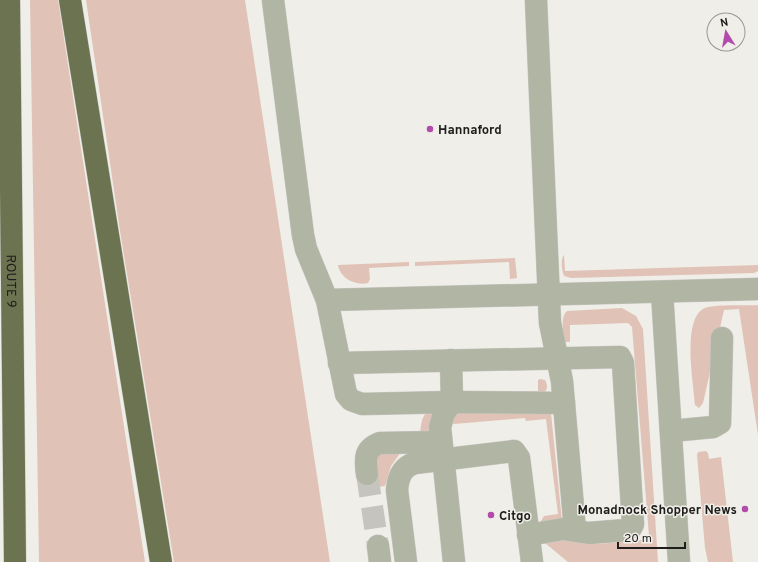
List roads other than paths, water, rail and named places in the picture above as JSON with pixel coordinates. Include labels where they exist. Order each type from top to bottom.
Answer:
[{"type":"highway","name":"ROUTE 9","points":[[9,0],[15,562]]},
{"type":"highway","points":[[70,0],[161,562]]},
{"type":"lane","points":[[273,0],[303,235],[306,249],[327,300],[346,394],[356,403],[362,404],[452,402],[564,403]]},
{"type":"lane","points":[[536,0],[550,322],[562,381],[575,530]]},
{"type":"lane","points":[[327,300],[758,290]]},
{"type":"lane","points":[[662,292],[672,431],[679,562]]},
{"type":"lane","points":[[672,431],[713,427],[720,424],[722,338]]},
{"type":"lane","points":[[339,363],[620,356],[623,363],[633,524],[631,528],[626,530],[589,533],[563,529],[533,553]]},
{"type":"lane","points":[[451,360],[452,402],[442,420],[442,450],[454,562]]},
{"type":"lane","points":[[367,474],[365,459],[368,451],[372,446],[380,443],[442,450],[514,451],[519,458],[533,553]]},
{"type":"lane","points":[[406,562],[398,480],[402,470],[409,465],[442,450]]},
{"type":"tunnel","points":[[367,474],[378,546]]},
{"type":"place","name":"Hannaford","points":[[430,129]]},
{"type":"place","name":"Monadnock Shopper News","points":[[745,509]]},
{"type":"place","name":"Citgo","points":[[491,515]]}]
